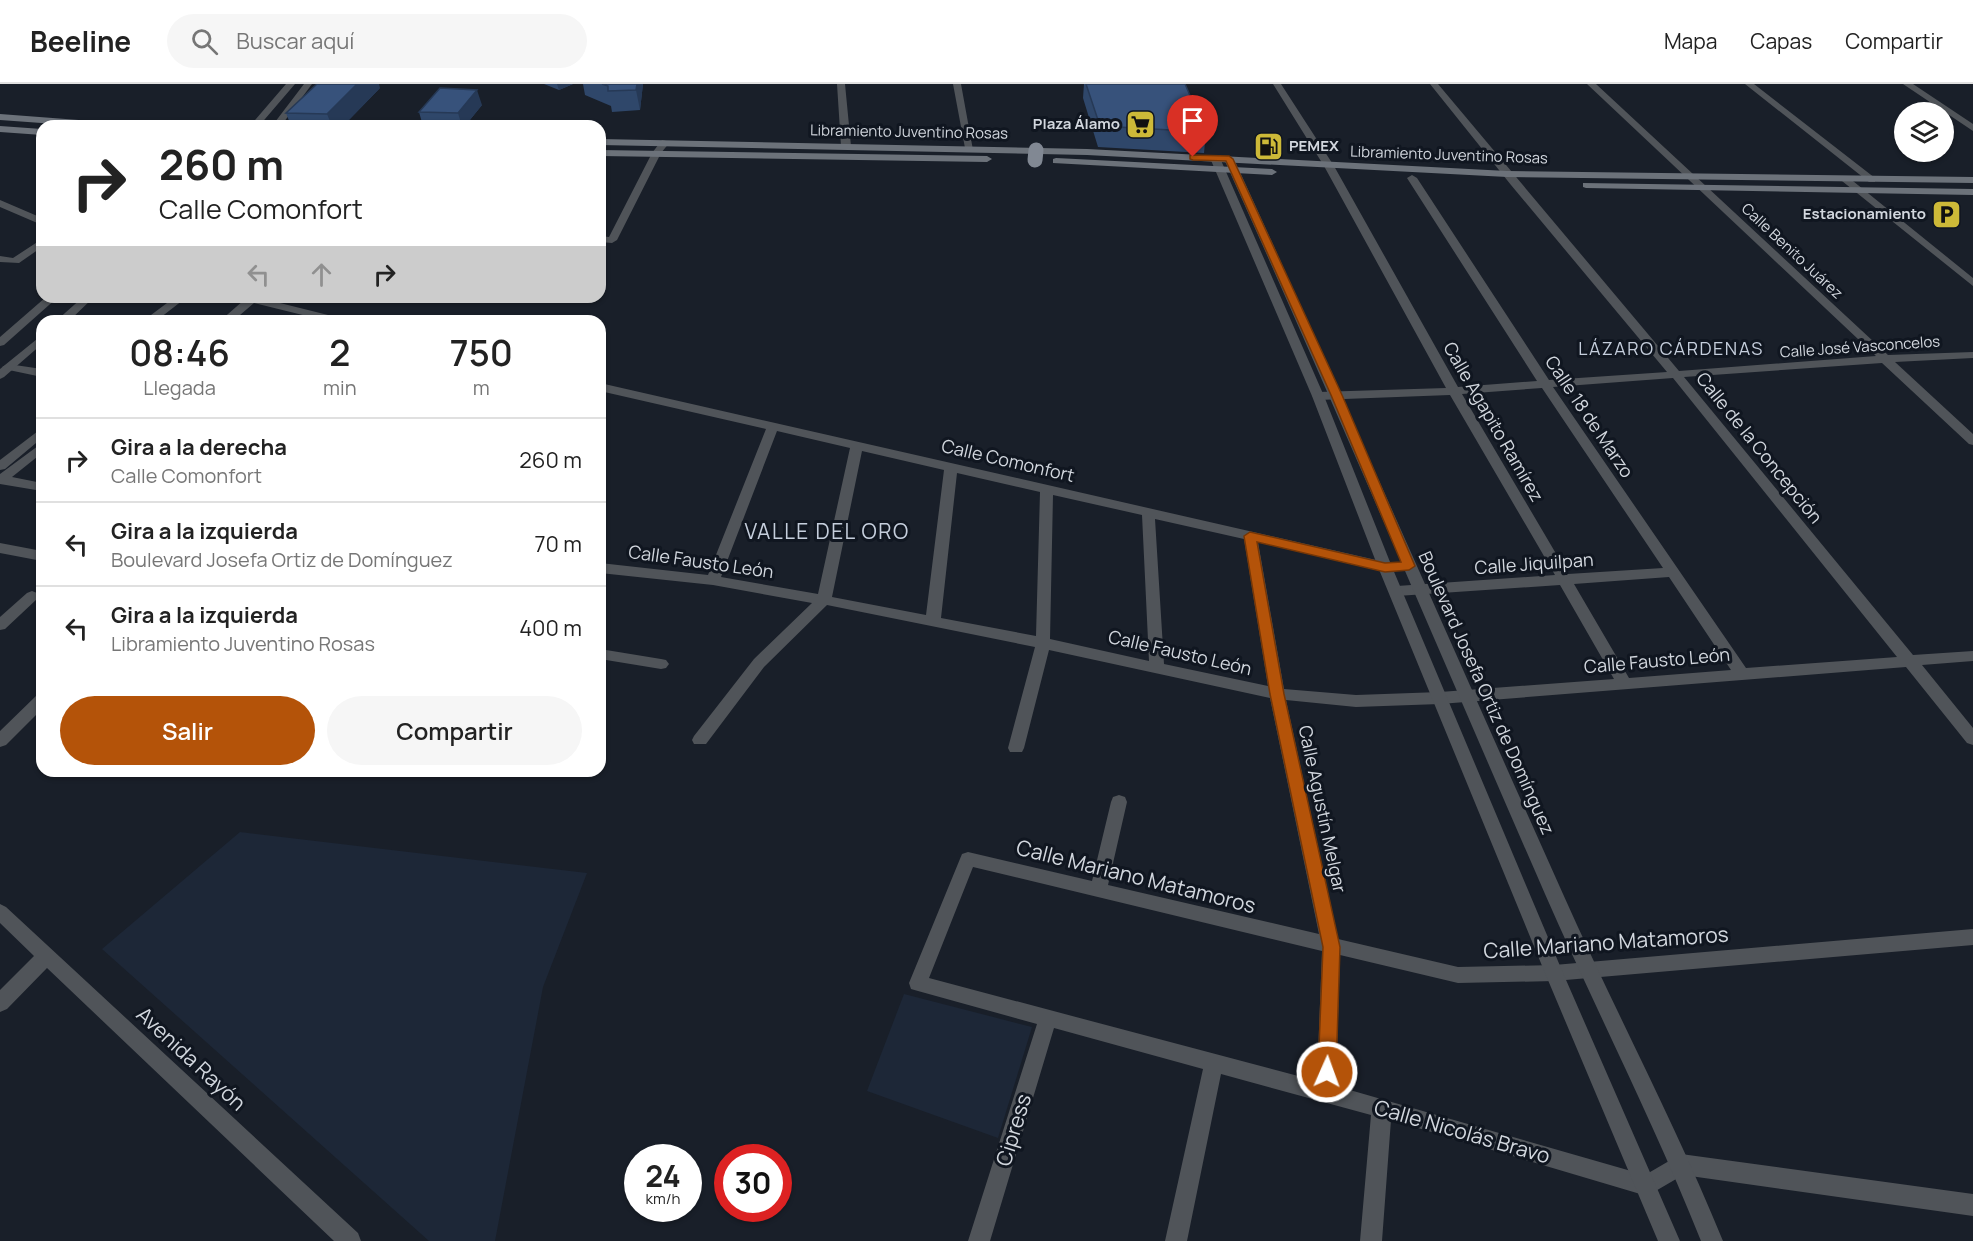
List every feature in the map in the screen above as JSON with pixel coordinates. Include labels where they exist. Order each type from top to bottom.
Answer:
[{"type":"main road","points":[[0,117],[39,120]]},
{"type":"main road","points":[[0,129],[36,132]]},
{"type":"main road","name":"Libramiento Juventino Rosas","points":[[606,142],[970,148],[1035,155]]},
{"type":"main road","name":"Libramiento Juventino Rosas","points":[[606,153],[1035,155],[1703,188],[1973,192]]},
{"type":"main road","name":"Libramiento Juventino Rosas","points":[[1332,170],[1412,178],[1692,176],[1973,180]]},
{"type":"street","points":[[259,120],[291,84]]},
{"type":"street","points":[[281,120],[308,84]]},
{"type":"street","points":[[841,84],[846,146]]},
{"type":"street","points":[[957,84],[970,148]]},
{"type":"street","name":"Calle Agapito Ramírez","points":[[1277,84],[1332,170],[1454,391],[1625,684]]},
{"type":"street","name":"Calle de la Concepción","points":[[1434,84],[1677,375],[1973,739]]},
{"type":"street","name":"Calle Benito Juárez","points":[[1591,84],[1973,441]]},
{"type":"street","points":[[1749,84],[1872,180]]},
{"type":"street","points":[[1907,84],[1973,128]]},
{"type":"street","points":[[606,240],[612,240],[657,153],[665,142]]},
{"type":"street","points":[[1224,164],[1385,567],[1397,591],[1554,973],[1669,1241]]},
{"type":"street","name":"Boulevard Josefa Ortiz de Domínguez","points":[[1224,164],[1336,395],[1587,969],[1681,1164],[1712,1241]]},
{"type":"street","name":"Calle 18 de Marzo","points":[[1412,178],[1545,384],[1741,673]]},
{"type":"street","points":[[1845,179],[1858,192],[1973,283]]},
{"type":"street","points":[[0,203],[36,219]]},
{"type":"street","points":[[0,258],[15,261],[36,246]]},
{"type":"street","points":[[0,343],[47,303]]},
{"type":"street","points":[[69,315],[82,303]]},
{"type":"street","points":[[157,315],[174,303]]},
{"type":"street","points":[[232,315],[243,303]]},
{"type":"street","points":[[265,303],[313,315]]},
{"type":"street","points":[[282,308],[286,303]]},
{"type":"street","points":[[4,371],[36,343]]},
{"type":"street","name":"Calle José Vasconcelos","points":[[1318,396],[1454,391],[1885,359],[1973,355]]},
{"type":"street","points":[[4,371],[36,373]]},
{"type":"street","name":"Calle Comonfort","points":[[606,388],[1385,567],[1409,566]]},
{"type":"street","points":[[713,580],[772,428]]},
{"type":"street","points":[[0,466],[36,433]]},
{"type":"street","points":[[700,740],[759,663],[824,600],[856,446]]},
{"type":"street","points":[[0,479],[36,452]]},
{"type":"street","points":[[933,621],[951,467]]},
{"type":"street","points":[[0,479],[36,486]]},
{"type":"street","points":[[1016,748],[1043,643],[1047,488]]},
{"type":"street","points":[[1148,512],[1157,667]]},
{"type":"street","name":"Calle Agustín Melgar","points":[[1250,536],[1277,694],[1331,947],[1326,1093]]},
{"type":"street","points":[[0,548],[36,555]]},
{"type":"street","name":"Calle Fausto León","points":[[606,569],[713,580],[824,600],[1043,643],[1277,694],[1356,700],[1440,698],[1973,656]]},
{"type":"street","name":"Calle Jiquilpan","points":[[1397,591],[1673,572]]},
{"type":"street","points":[[0,625],[32,596]]},
{"type":"street","points":[[606,655],[661,664]]},
{"type":"street","points":[[0,741],[36,705]]},
{"type":"street","points":[[1098,891],[1119,802]]},
{"type":"street","name":"Calle Mariano Matamoros","points":[[918,983],[968,859],[1331,947],[1458,975],[1554,973],[1973,937]]},
{"type":"street","name":"Avenida Rayón","points":[[0,912],[350,1241]]},
{"type":"street","points":[[0,1003],[46,956]]},
{"type":"street","name":"Calle Nicolás Bravo","points":[[918,983],[1382,1108],[1647,1186]]},
{"type":"street","name":"Cipress","points":[[979,1241],[1048,1018]]},
{"type":"street","points":[[1176,1241],[1214,1063]]},
{"type":"street","points":[[1371,1241],[1382,1108]]},
{"type":"street","points":[[1647,1186],[1681,1164],[1973,1205]]},
{"type":"shaded area","points":[[240,832],[587,873],[543,987],[495,1241],[429,1241],[102,949]]},
{"type":"shaded area","points":[[904,994],[1032,1027],[998,1138],[867,1091]]},
{"type":"building","points":[[317,84],[357,84],[327,114],[286,113]]},
{"type":"building","points":[[602,84],[637,84],[636,90],[608,91],[608,86]]},
{"type":"building","points":[[1086,84],[1185,84],[1206,132],[1100,126]]},
{"type":"building","points":[[440,88],[477,90],[458,113],[419,112]]},
{"type":"place","name":"Plaza Álamo","points":[[1141,124]]},
{"type":"place","name":"PEMEX","points":[[1268,146]]},
{"type":"place","name":"Estacionamiento","points":[[1947,214]]},
{"type":"district","name":"LÁZARO CÁRDENAS","points":[[1671,349]]},
{"type":"district","name":"VALLE DEL ORO","points":[[827,532]]},
{"type":"route","points":[[1193,157],[1229,159],[1336,395],[1409,566],[1385,567],[1250,536],[1277,694],[1331,947],[1327,1072]]}]
